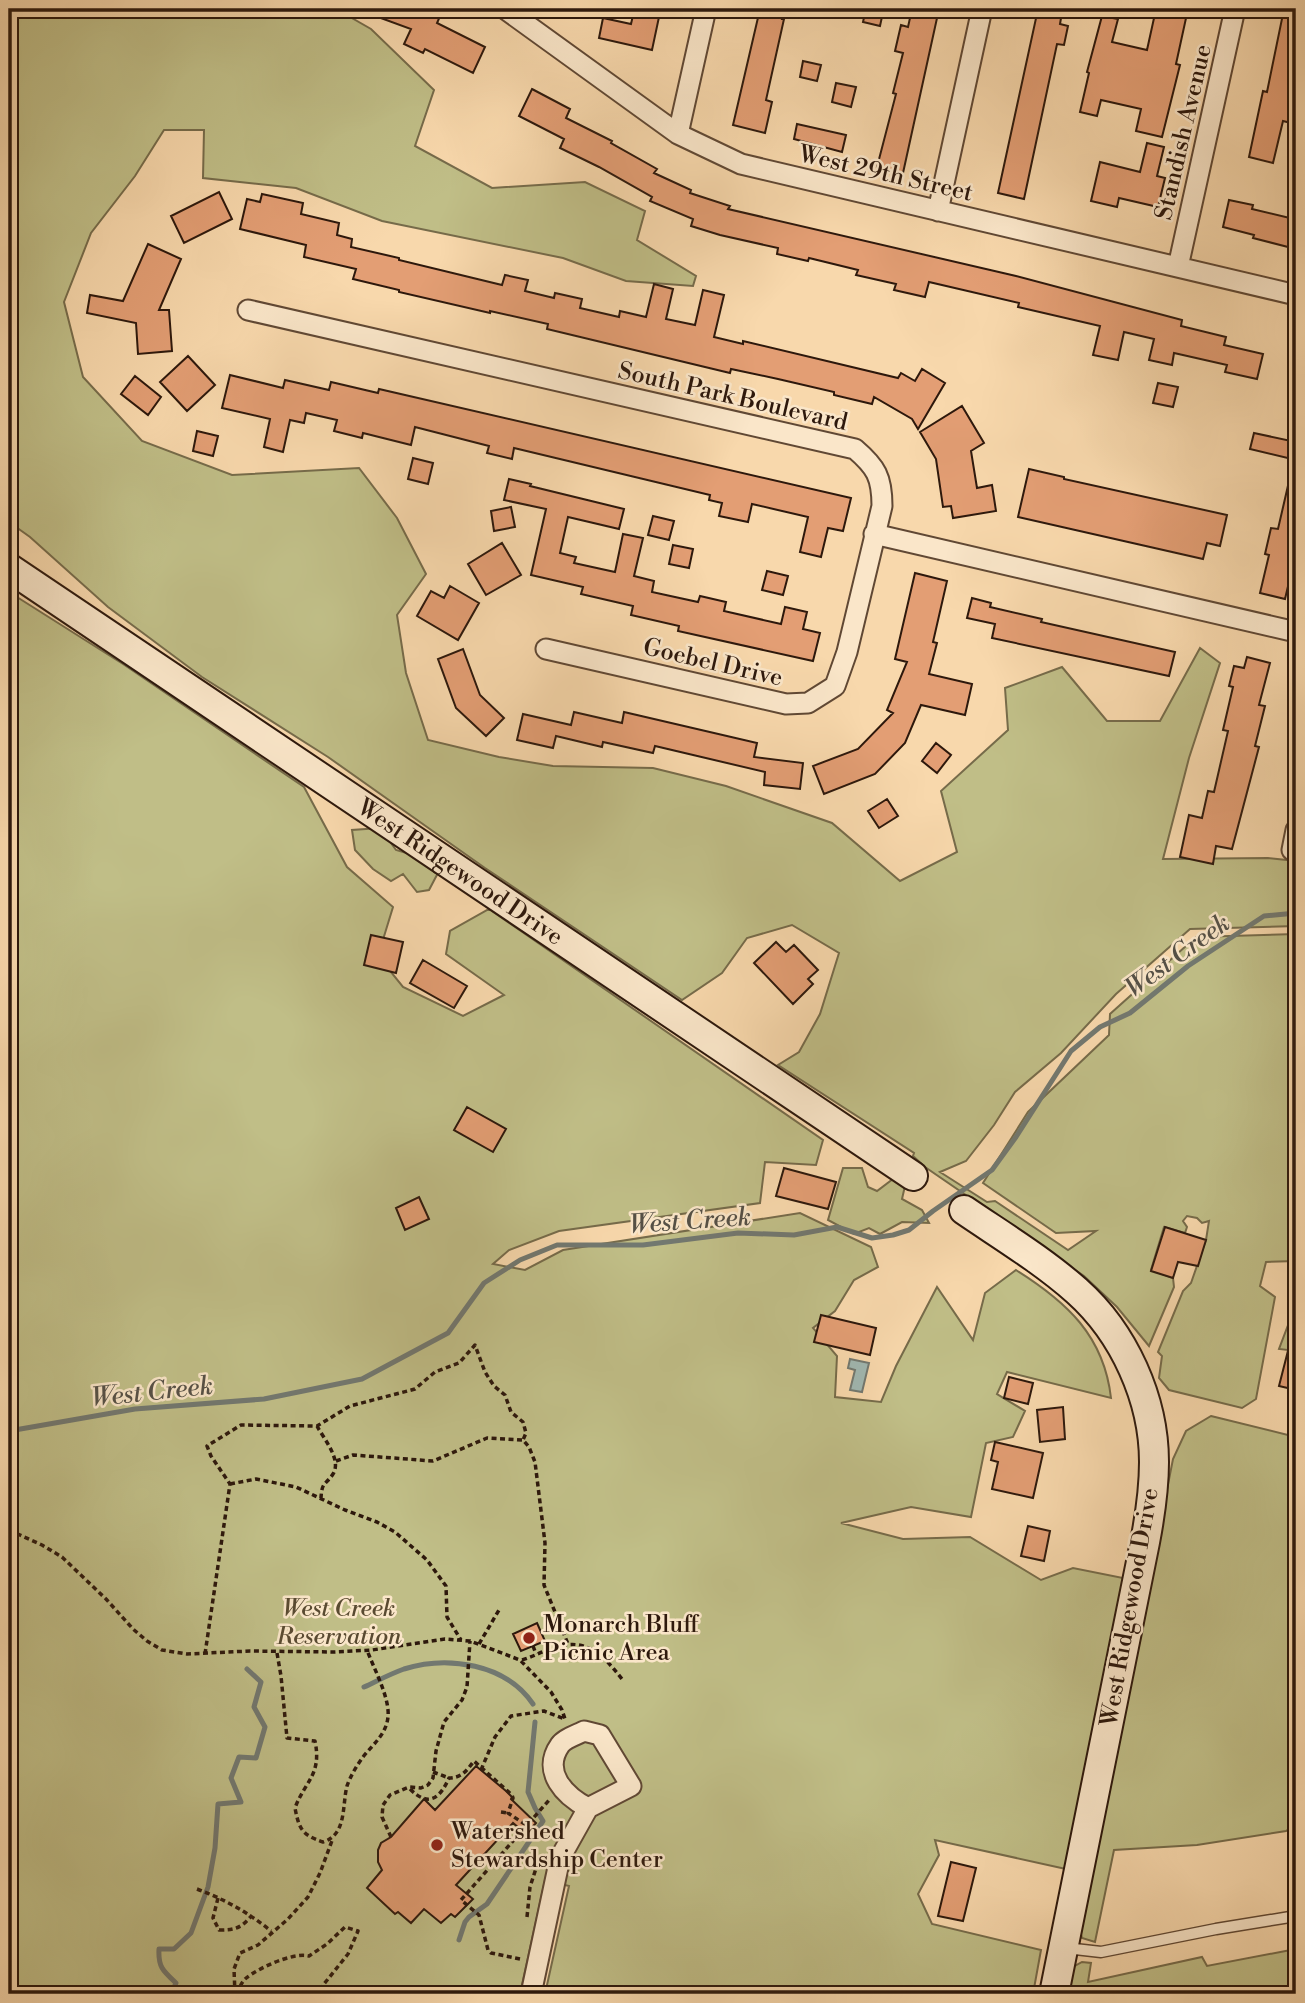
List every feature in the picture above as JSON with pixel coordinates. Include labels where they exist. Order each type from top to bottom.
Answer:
[{"type":"street","name":"West 29th Street","points":[[505,9],[678,134],[741,164],[1296,295]]},
{"type":"street","points":[[678,134],[706,9]]},
{"type":"street","points":[[938,211],[982,9]]},
{"type":"street","name":"Standish Avenue","points":[[1178,267],[1235,9]]},
{"type":"street","name":"South Park Boulevard","points":[[248,310],[855,449],[872,464],[882,488],[882,506],[874,534]]},
{"type":"street","points":[[874,534],[1296,632]]},
{"type":"street","name":"Goebel Drive","points":[[546,649],[786,704],[808,703],[835,686],[847,652],[874,534]]},
{"type":"street","name":"West Ridgewood Drive","points":[[9,568],[913,1176]]},
{"type":"street","name":"West Ridgewood Drive","points":[[964,1210],[1049,1268],[1094,1309],[1122,1346],[1133,1369],[1152,1436],[1152,1498],[1146,1542],[1054,1994]]},
{"type":"street","points":[[531,1994],[560,1858],[588,1808],[631,1786],[600,1735],[565,1727],[553,1770],[566,1793],[588,1808]]},
{"type":"lane","points":[[1063,1947],[1101,1952],[1296,1916]]},
{"type":"path","points":[[205,1654],[230,1485],[207,1446],[241,1425],[317,1426],[350,1406],[415,1389],[435,1372],[459,1363],[475,1345],[485,1372],[494,1386],[505,1395],[511,1412],[523,1422],[526,1433],[523,1440]]},
{"type":"path","points":[[317,1426],[336,1461],[334,1473],[322,1484],[321,1499]]},
{"type":"path","points":[[336,1461],[353,1455],[433,1461],[487,1438],[523,1440],[535,1462],[545,1543],[544,1585],[568,1643]]},
{"type":"path","points":[[230,1485],[256,1479],[296,1487],[396,1532],[427,1560],[446,1586],[447,1617],[461,1640]]},
{"type":"path","points":[[9,1530],[62,1557],[147,1641],[162,1650],[187,1654],[250,1651],[277,1653],[367,1650],[444,1639],[470,1641],[520,1660],[551,1692],[562,1710],[565,1727]]},
{"type":"path","points":[[479,1644],[499,1610]]},
{"type":"path","points":[[391,1837],[382,1817],[383,1805],[390,1795],[409,1787],[421,1788],[428,1785],[433,1778],[436,1751],[444,1722],[462,1700],[467,1687],[470,1641]]},
{"type":"path","points":[[520,1660],[568,1643],[579,1644],[602,1655],[622,1679]]},
{"type":"path","points":[[533,1646],[536,1654]]},
{"type":"path","points":[[236,1994],[234,1969],[240,1953],[258,1945],[288,1919],[307,1897],[320,1873],[343,1815],[347,1786],[363,1757],[386,1726],[388,1707],[367,1650]]},
{"type":"path","points":[[277,1653],[287,1738],[315,1741],[317,1752],[313,1778],[296,1804],[298,1824],[307,1837],[323,1842],[334,1836]]},
{"type":"path","points":[[481,1769],[495,1737],[511,1716],[544,1711],[565,1727]]},
{"type":"path","points":[[433,1772],[457,1778],[463,1775],[474,1760],[512,1795],[508,1813]]},
{"type":"path","points":[[409,1787],[415,1794],[432,1800],[442,1793],[449,1778]]},
{"type":"path","points":[[549,1792],[551,1798]]},
{"type":"path","points":[[517,1970],[520,1959],[488,1950],[479,1915],[461,1900],[544,1806]]},
{"type":"path","points":[[501,1812],[508,1813],[526,1825]]},
{"type":"path","points":[[527,1919],[530,1887],[544,1849]]},
{"type":"path","points":[[197,1889],[252,1915],[272,1931]]},
{"type":"path","points":[[218,1898],[213,1918],[219,1930],[232,1930],[245,1924],[252,1915]]},
{"type":"path","points":[[316,1994],[348,1954],[361,1926]]},
{"type":"path","points":[[236,1994],[243,1981],[256,1972],[301,1954],[309,1956],[345,1927],[358,1931]]},
{"type":"green space","points":[[9,9],[336,9],[371,29],[434,90],[415,146],[492,188],[585,182],[645,211],[637,240],[696,276],[693,286],[626,281],[563,258],[382,221],[296,188],[203,178],[204,130],[164,130],[135,176],[91,233],[64,302],[83,377],[142,441],[232,475],[359,468],[397,518],[426,574],[397,615],[406,673],[428,740],[499,757],[553,766],[653,768],[726,786],[832,823],[900,881],[957,852],[941,791],[1008,730],[1005,688],[1062,667],[1107,721],[1160,721],[1200,648],[1220,663],[1189,758],[1163,859],[1268,858],[1296,861],[1296,926],[1190,929],[1116,994],[1061,1053],[1015,1092],[966,1161],[940,1172],[987,1202],[995,1201],[1068,1250],[1096,1231],[1056,1233],[983,1183],[1028,1112],[1109,1035],[1110,1014],[1196,937],[1296,934],[1296,1261],[1266,1262],[1260,1286],[1275,1297],[1256,1399],[1242,1408],[1169,1390],[1159,1378],[1162,1356],[1158,1352],[1183,1291],[1191,1283],[1206,1240],[1209,1221],[1202,1223],[1197,1218],[1187,1216],[1183,1221],[1187,1227],[1185,1233],[1164,1227],[1151,1270],[1173,1278],[1174,1287],[1149,1346],[1117,1307],[1084,1276],[925,1167],[913,1156],[914,1153],[778,1065],[799,1052],[820,1014],[839,953],[792,925],[747,938],[722,973],[682,1000],[485,868],[328,757],[202,677],[108,607],[30,537],[9,522]]},
{"type":"green space","name":"West Creek Reservation","points":[[9,592],[123,664],[304,787],[347,867],[393,907],[378,956],[403,987],[463,1016],[504,995],[446,954],[450,931],[489,909],[823,1140],[816,1165],[765,1162],[760,1203],[559,1231],[509,1250],[493,1264],[525,1270],[563,1250],[800,1213],[871,1247],[878,1267],[854,1280],[835,1311],[813,1328],[837,1356],[835,1397],[881,1402],[896,1366],[937,1287],[973,1340],[985,1293],[1016,1270],[1067,1308],[1080,1323],[1100,1356],[1111,1398],[1007,1372],[997,1394],[1025,1411],[1013,1437],[986,1443],[971,1517],[911,1507],[841,1523],[903,1539],[970,1537],[1041,1580],[1073,1568],[1128,1579],[1075,1871],[935,1840],[939,1855],[918,1894],[932,1924],[1041,1950],[1033,1994],[545,1994],[569,1886],[545,1880],[520,1994],[9,1994]]},
{"type":"green space","points":[[380,828],[396,850],[420,857],[439,871],[429,890],[417,892],[403,874],[391,881],[373,869],[355,850],[352,830]]},
{"type":"green space","points":[[843,1168],[862,1168],[868,1187],[877,1191],[893,1179],[905,1186],[902,1199],[922,1210],[929,1223],[902,1222],[880,1234],[869,1228],[854,1234],[828,1220]]},
{"type":"green space","points":[[1296,1317],[1296,1351],[1279,1349],[1290,1320]]},
{"type":"green space","points":[[1211,1416],[1296,1437],[1296,1824],[1286,1831],[1197,1845],[1114,1850],[1095,1942],[1082,1938],[1080,1931],[1173,1459],[1186,1431]]},
{"type":"green space","points":[[1296,1949],[1296,1994],[1067,1994],[1073,1967],[1082,1962],[1091,1963],[1088,1982],[1202,1957],[1207,1966]]},
{"type":"water","points":[[850,1359],[869,1363],[862,1392],[850,1390],[855,1370],[848,1368]]},
{"type":"building","points":[[360,9],[430,9],[441,14],[437,23],[485,47],[473,73],[425,49],[423,53],[404,44],[411,29]]},
{"type":"building","points":[[760,9],[784,9],[766,100],[772,102],[765,133],[733,125]]},
{"type":"building","points":[[866,9],[883,12],[880,26],[863,22]]},
{"type":"building","points":[[912,9],[939,9],[903,173],[877,167],[896,94],[893,93],[903,53],[895,51],[901,25],[908,27]]},
{"type":"building","points":[[1038,9],[1062,12],[1060,24],[1068,26],[1064,45],[1057,44],[1024,199],[998,193]]},
{"type":"building","points":[[1156,9],[1188,9],[1176,64],[1180,65],[1162,137],[1136,131],[1141,109],[1101,100],[1097,116],[1080,112],[1089,73],[1087,72],[1102,16],[1118,19],[1112,42],[1147,50]]},
{"type":"building","points":[[1284,9],[1296,9],[1296,101],[1291,123],[1283,121],[1273,163],[1249,157],[1263,91],[1267,92]]},
{"type":"building","points":[[634,11],[659,17],[652,50],[599,38],[603,18],[631,24]]},
{"type":"building","points":[[803,61],[821,65],[817,81],[800,77]]},
{"type":"building","points":[[836,83],[856,87],[851,107],[832,102]]},
{"type":"building","points":[[532,89],[570,109],[566,118],[612,141],[611,143],[657,169],[654,173],[691,190],[690,193],[730,206],[728,209],[1016,276],[1182,320],[1181,326],[1226,337],[1224,345],[1263,354],[1257,379],[1225,372],[1227,365],[1174,353],[1172,365],[1149,360],[1154,339],[1124,332],[1118,360],[1093,355],[1100,326],[929,282],[925,297],[894,290],[896,284],[856,275],[858,270],[809,258],[808,261],[777,254],[778,248],[691,226],[693,219],[650,201],[652,197],[560,148],[564,139],[519,116]]},
{"type":"building","points":[[797,124],[846,135],[842,152],[794,139]]},
{"type":"building","points":[[1147,143],[1164,147],[1157,176],[1165,178],[1158,207],[1119,198],[1117,207],[1091,201],[1100,162],[1140,172]]},
{"type":"building","points":[[219,192],[232,219],[184,243],[171,216]]},
{"type":"building","points":[[262,194],[303,203],[301,214],[339,223],[337,235],[352,239],[351,247],[502,285],[505,275],[528,280],[525,291],[554,298],[555,293],[582,299],[580,308],[619,317],[620,311],[646,317],[654,284],[673,289],[666,319],[695,325],[703,290],[724,295],[714,337],[743,344],[743,341],[898,378],[901,373],[915,381],[922,369],[945,383],[918,429],[912,419],[874,397],[872,404],[778,379],[731,369],[730,373],[547,329],[548,324],[399,292],[353,279],[356,269],[304,257],[306,245],[240,229],[247,199],[260,202]]},
{"type":"building","points":[[1229,200],[1253,205],[1252,209],[1294,219],[1288,247],[1223,227]]},
{"type":"building","points":[[148,244],[181,259],[159,310],[169,310],[172,351],[138,354],[136,323],[87,313],[90,295],[123,301]]},
{"type":"building","points":[[188,356],[215,385],[187,411],[160,382]]},
{"type":"building","points":[[230,375],[283,388],[285,380],[329,390],[331,382],[378,393],[379,389],[851,498],[843,531],[828,528],[821,557],[800,552],[808,517],[752,504],[748,522],[719,516],[722,503],[709,500],[710,495],[514,448],[512,459],[487,453],[489,446],[415,427],[411,445],[363,433],[362,438],[334,431],[337,420],[306,413],[304,423],[290,420],[283,452],[264,447],[270,419],[222,408]]},
{"type":"building","points":[[135,376],[161,397],[148,415],[121,394]]},
{"type":"building","points":[[1158,383],[1178,387],[1173,407],[1153,403]]},
{"type":"building","points":[[962,406],[984,443],[971,451],[977,488],[992,485],[996,511],[953,518],[951,506],[943,507],[936,459],[920,432]]},
{"type":"building","points":[[197,431],[218,436],[213,456],[193,451]]},
{"type":"building","points":[[1254,433],[1296,442],[1296,460],[1250,449]]},
{"type":"building","points":[[413,458],[433,463],[428,484],[408,479]]},
{"type":"building","points":[[1029,469],[1227,515],[1220,546],[1207,543],[1203,559],[1018,517]]},
{"type":"building","points":[[1290,477],[1296,478],[1296,561],[1285,599],[1260,593],[1269,555],[1265,554],[1271,528],[1278,529]]},
{"type":"building","points":[[509,479],[624,509],[619,529],[568,517],[560,553],[576,557],[574,563],[615,572],[623,534],[643,538],[634,576],[654,581],[652,592],[698,602],[700,596],[726,602],[724,611],[781,624],[785,607],[807,612],[803,629],[820,633],[813,661],[678,631],[679,626],[631,615],[633,606],[581,594],[583,587],[531,575],[546,509],[504,500]]},
{"type":"building","points":[[511,507],[515,527],[494,531],[491,511]]},
{"type":"building","points":[[653,516],[674,521],[669,540],[648,535]]},
{"type":"building","points":[[502,543],[521,575],[486,595],[468,564]]},
{"type":"building","points":[[673,545],[693,549],[689,568],[669,564]]},
{"type":"building","points":[[767,571],[788,576],[783,595],[762,590]]},
{"type":"building","points":[[915,573],[947,581],[933,642],[937,643],[929,674],[972,684],[965,715],[921,705],[905,743],[875,774],[824,794],[813,766],[858,749],[893,713],[887,710],[907,662],[895,659]]},
{"type":"building","points":[[450,586],[479,603],[458,640],[417,616],[431,591],[444,598]]},
{"type":"building","points":[[972,598],[991,603],[990,607],[1042,619],[1041,622],[1175,652],[1169,676],[992,638],[995,624],[967,618]]},
{"type":"building","points":[[463,649],[480,695],[504,718],[486,736],[456,708],[438,659]]},
{"type":"building","points":[[1247,657],[1270,663],[1259,705],[1265,706],[1255,746],[1259,747],[1232,849],[1216,846],[1213,864],[1180,857],[1189,815],[1202,818],[1208,791],[1214,792],[1228,731],[1223,730],[1233,687],[1229,686],[1234,666],[1244,668]]},
{"type":"building","points":[[574,712],[622,723],[624,712],[757,743],[754,757],[803,763],[800,789],[764,785],[765,772],[655,746],[653,753],[603,742],[602,747],[556,736],[553,748],[517,740],[523,714],[571,725]]},
{"type":"building","points":[[936,743],[951,755],[937,773],[922,761]]},
{"type":"building","points":[[887,799],[898,816],[879,828],[868,811]]},
{"type":"building","points":[[371,935],[403,942],[396,973],[364,965]]},
{"type":"building","points":[[776,942],[786,952],[794,945],[818,970],[808,979],[813,984],[793,1004],[754,963]]},
{"type":"building","points":[[423,960],[467,986],[454,1008],[410,983]]},
{"type":"building","points":[[467,1107],[506,1129],[493,1152],[454,1130]]},
{"type":"building","points":[[784,1168],[836,1182],[828,1209],[776,1196]]},
{"type":"building","points":[[419,1197],[429,1219],[405,1230],[396,1208]]},
{"type":"building","points":[[1165,1227],[1206,1240],[1198,1266],[1178,1262],[1173,1278],[1151,1271]]},
{"type":"building","points":[[821,1315],[876,1328],[870,1355],[814,1342]]},
{"type":"building","points":[[1291,1339],[1296,1340],[1296,1390],[1279,1386]]},
{"type":"building","points":[[1009,1377],[1033,1383],[1028,1404],[1004,1398]]},
{"type":"building","points":[[1063,1407],[1065,1439],[1040,1442],[1037,1410]]},
{"type":"building","points":[[995,1442],[1043,1453],[1033,1498],[992,1489],[998,1462],[991,1460]]},
{"type":"building","points":[[1028,1526],[1050,1531],[1044,1561],[1021,1556]]},
{"type":"building","name":"Monarch Bluff Picnic Area","points":[[537,1623],[545,1641],[521,1651],[513,1634]]},
{"type":"building","name":"Watershed Stewardship Center","points":[[476,1766],[506,1791],[536,1823],[526,1834],[513,1823],[456,1885],[473,1899],[455,1917],[451,1914],[441,1923],[424,1909],[411,1923],[398,1912],[395,1914],[367,1888],[382,1870],[378,1862],[378,1850],[381,1843],[391,1837],[424,1799],[435,1810]]},
{"type":"building","points":[[951,1862],[976,1868],[963,1921],[938,1916]]},
{"type":"waterway","name":"West Creek","points":[[9,1431],[135,1409],[264,1399],[362,1379],[448,1333],[484,1283],[520,1260],[557,1245],[643,1245],[738,1233],[794,1235],[837,1227],[872,1238],[909,1230],[992,1170],[1071,1051],[1100,1027],[1130,1013],[1188,966],[1264,916],[1296,913]]},
{"type":"waterway","points":[[364,1687],[404,1669],[457,1663],[475,1666],[508,1680],[522,1690],[533,1704]]},
{"type":"waterway","points":[[171,1994],[176,1983],[162,1968],[159,1949],[174,1949],[191,1933],[208,1887],[215,1848],[218,1804],[241,1802],[231,1778],[239,1757],[256,1758],[265,1727],[254,1707],[261,1682],[247,1669]]},
{"type":"waterway","points":[[459,1940],[465,1922],[487,1904],[543,1821],[528,1792],[535,1722]]},
{"type":"place","name":"Monarch Bluff Picnic Area","points":[[529,1638]]},
{"type":"place","name":"Watershed Stewardship Center","points":[[437,1845]]}]
